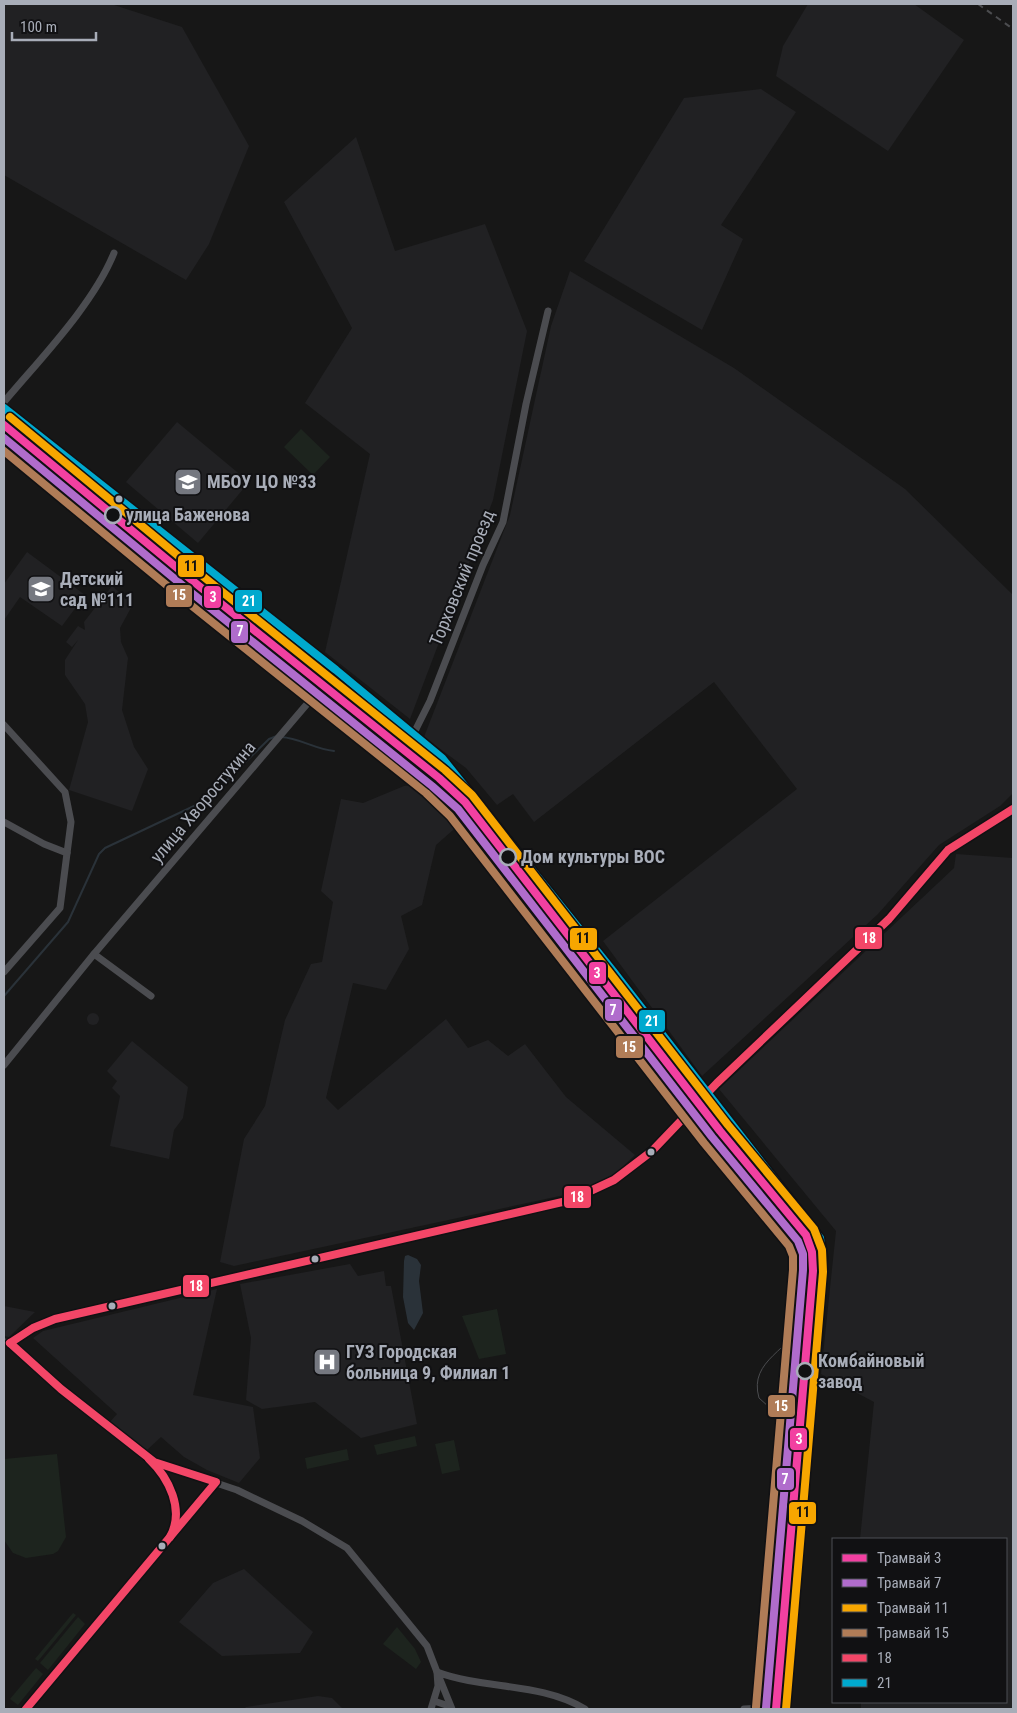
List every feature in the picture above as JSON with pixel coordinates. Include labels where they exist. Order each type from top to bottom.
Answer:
[{"type":"street","points":[[4,402],[57,339],[99,282],[114,253]]},
{"type":"street","name":"Торховский проезд","points":[[414,733],[430,701],[483,565],[503,522],[526,404],[548,311]]},
{"type":"street","points":[[4,408],[336,670],[442,758],[815,1231],[824,1250],[787,1666],[785,1708],[744,1709]]},
{"type":"street","name":"улица Хворостухина","points":[[4,1065],[94,954],[336,670]]},
{"type":"street","points":[[4,725],[65,792],[72,822],[60,908],[4,972]]},
{"type":"street","points":[[174,1532],[175,1511],[172,1493],[165,1476],[154,1462],[61,1389],[7,1343],[33,1328],[55,1319],[584,1196],[608,1184],[632,1167],[717,1083],[890,920],[948,850],[1013,810]]},
{"type":"street","points":[[4,822],[44,844],[67,853]]},
{"type":"street","points":[[94,954],[151,996]]},
{"type":"street","points":[[154,1462],[216,1482],[302,1521],[347,1548],[427,1646],[451,1709]]},
{"type":"street","points":[[26,1709],[216,1482]]},
{"type":"street","points":[[432,1709],[438,1686],[437,1672]]},
{"type":"street","points":[[437,1672],[453,1678],[550,1693],[585,1709]]},
{"type":"street","points":[[434,1701],[451,1709]]},
{"type":"shaded area","points":[[4,4],[111,4],[182,27],[249,146],[209,244],[186,280],[4,175]]},
{"type":"shaded area","points":[[808,4],[914,4],[964,40],[888,151],[776,76],[783,46]]},
{"type":"shaded area","points":[[761,89],[796,112],[721,225],[743,239],[702,330],[584,261],[684,98]]},
{"type":"shaded area","points":[[356,137],[395,251],[485,224],[527,331],[493,500],[410,719],[325,652],[370,454],[305,403],[352,328],[284,202]]},
{"type":"shaded area","points":[[570,271],[734,368],[905,489],[1013,595],[1013,793],[1000,806],[939,845],[878,914],[702,1076],[603,941],[797,789],[714,682],[534,822],[513,794],[497,805],[466,768],[424,737],[510,515],[551,326]]},
{"type":"shaded area","name":"МБОУ ЦО №33","points":[[177,422],[249,482],[198,543],[126,482]]},
{"type":"shaded area","points":[[301,429],[330,457],[313,475],[284,447]]},
{"type":"shaded area","name":"Детский сад №111","points":[[27,552],[85,595],[62,626],[20,597],[4,620],[4,584]]},
{"type":"shaded area","points":[[112,586],[133,604],[120,628],[121,642],[128,658],[122,710],[134,747],[148,769],[132,811],[69,790],[88,722],[85,704],[65,675],[65,660],[78,640],[72,647],[66,642],[78,626],[85,630],[84,622]]},
{"type":"shaded area","points":[[423,784],[439,794],[461,823],[436,845],[422,905],[401,916],[409,949],[386,990],[353,983],[326,1098],[338,1110],[446,1019],[468,1048],[488,1040],[508,1056],[525,1044],[566,1097],[635,1155],[612,1177],[583,1191],[234,1266],[220,1262],[244,1139],[265,1106],[285,1020],[311,964],[322,962],[333,902],[321,891],[341,799],[363,803],[404,786]]},
{"type":"shaded area","points":[[956,854],[1013,858],[1013,1709],[861,1709],[861,1703],[1007,1703],[1007,1538],[860,1538],[874,1402],[821,1374],[836,1231],[719,1089],[954,868]]},
{"type":"shaded area","points":[[93,1013],[99,1019],[93,1025],[87,1019]]},
{"type":"shaded area","points":[[132,1041],[188,1087],[183,1118],[174,1130],[169,1159],[110,1146],[120,1096],[112,1088],[117,1081],[107,1071]]},
{"type":"shaded area","points":[[408,1255],[417,1259],[421,1265],[419,1281],[423,1313],[414,1330],[408,1323],[403,1297],[404,1261],[405,1256]]},
{"type":"shaded area","name":"ГУЗ Городская больница 9, Филиал 1","points":[[350,1264],[358,1276],[384,1271],[386,1286],[391,1286],[417,1424],[361,1438],[315,1402],[262,1409],[246,1400],[251,1338],[240,1284]]},
{"type":"shaded area","points":[[217,1289],[193,1395],[253,1407],[260,1458],[239,1483],[207,1470],[184,1457],[161,1437],[147,1450],[109,1423],[117,1414],[33,1338],[43,1331]]},
{"type":"shaded area","points":[[4,1306],[35,1312],[9,1337],[4,1336]]},
{"type":"shaded area","points":[[497,1309],[506,1354],[479,1359],[462,1316]]},
{"type":"shaded area","points":[[415,1436],[417,1446],[377,1455],[374,1445]]},
{"type":"shaded area","points":[[454,1440],[460,1470],[442,1474],[435,1444]]},
{"type":"shaded area","points":[[347,1449],[349,1460],[307,1469],[305,1458]]},
{"type":"shaded area","points":[[57,1454],[66,1537],[58,1551],[53,1554],[26,1558],[13,1553],[4,1540],[4,1459]]},
{"type":"shaded area","points":[[244,1569],[313,1632],[300,1653],[222,1656],[179,1622],[213,1583]]},
{"type":"shaded area","points":[[73,1613],[76,1615],[38,1661],[35,1659]]},
{"type":"shaded area","points":[[78,1617],[85,1624],[48,1670],[40,1663]]},
{"type":"shaded area","points":[[397,1627],[415,1649],[421,1662],[416,1669],[383,1644]]},
{"type":"shaded area","points":[[36,1668],[43,1674],[18,1705],[10,1699]]},
{"type":"shaded area","points":[[318,1696],[332,1698],[343,1709],[244,1709],[246,1707]]},
{"type":"waterway","points":[[4,996],[68,922],[99,854],[105,848],[194,806],[222,785],[269,739],[277,736]]},
{"type":"waterway","points":[[281,737],[334,751]]},
{"type":"tram line","name":"11","points":[[10,417],[205,578],[445,770],[472,795],[728,1125],[814,1229],[822,1250],[823,1272],[786,1709]]},
{"type":"tram line","name":"3","points":[[4,425],[199,586],[439,778],[465,802],[720,1131],[806,1235],[812,1252],[813,1271],[776,1709]]},
{"type":"tram line","name":"7","points":[[4,438],[458,809],[712,1137],[798,1241],[803,1254],[803,1270],[766,1708]]},
{"type":"tram line","name":"15","points":[[4,451],[187,602],[426,793],[450,816],[704,1143],[789,1246],[793,1256],[793,1270],[756,1707]]},
{"type":"tram line","points":[[802,1391],[789,1406],[780,1408],[769,1407],[759,1398],[757,1385],[765,1364],[800,1328],[806,1316]]},
{"type":"railway","points":[[978,4],[1013,29]]},
{"type":"transit line","name":"21","points":[[4,408],[336,670],[442,758],[613,971],[820,1238],[823,1257],[785,1709]]},
{"type":"transit line","name":"18","points":[[10,1343],[33,1328],[55,1319],[571,1200],[614,1180],[652,1151],[717,1083],[889,919],[948,850],[1013,809]]},
{"type":"transit line","name":"18","points":[[10,1343],[61,1389],[154,1462],[216,1482],[26,1709]]},
{"type":"transit line","name":"18","points":[[149,1459],[163,1475],[173,1495],[176,1516],[170,1537]]},
{"type":"place","name":"МБОУ ЦО №33","points":[[188,482]]},
{"type":"place","name":"улица Баженова","points":[[113,515]]},
{"type":"place","name":"Детский сад №111","points":[[41,589]]},
{"type":"place","name":"Дом культуры ВОС","points":[[508,857]]},
{"type":"place","name":"ГУЗ Городская больница 9, Филиал 1","points":[[327,1362]]},
{"type":"place","name":"Комбайновый завод","points":[[805,1371]]}]
